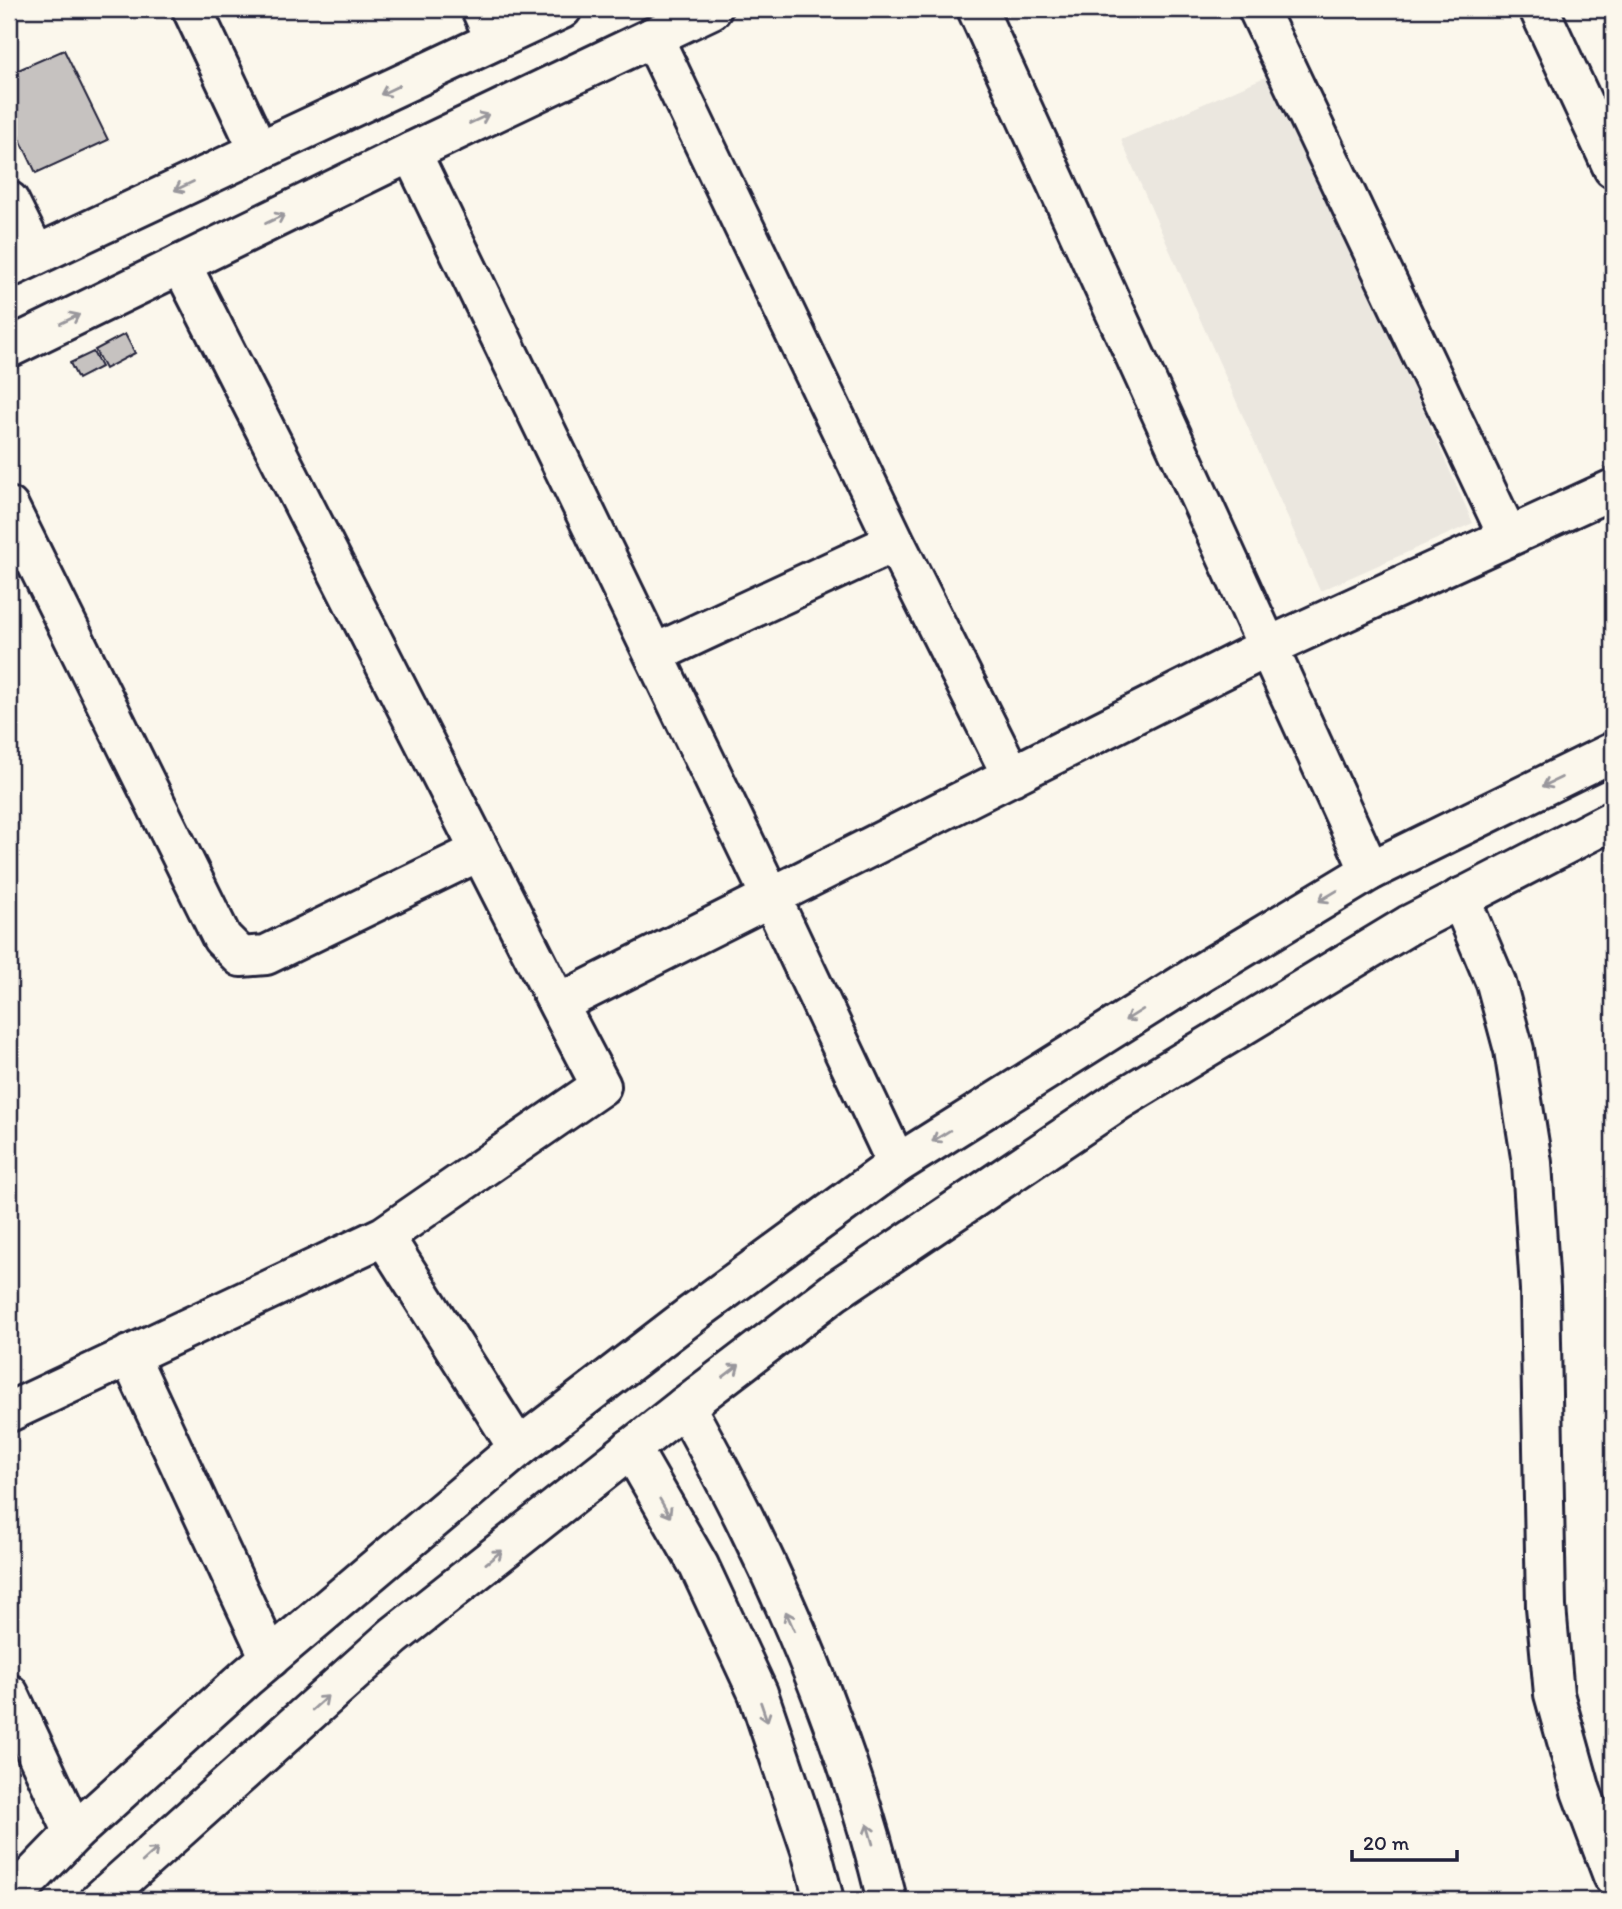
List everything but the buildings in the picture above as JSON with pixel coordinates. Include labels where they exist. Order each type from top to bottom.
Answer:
[{"type":"street","points":[[192,9],[259,150]]},
{"type":"street","points":[[9,201],[22,262],[259,150],[488,24],[562,9]]},
{"type":"street","points":[[9,348],[712,9]]},
{"type":"street","points":[[977,9],[1370,871]]},
{"type":"street","points":[[1258,9],[1508,536]]},
{"type":"street","points":[[1539,9],[1613,168]]},
{"type":"street","points":[[653,37],[894,542],[1012,776]]},
{"type":"street","points":[[411,152],[897,1164]]},
{"type":"street","points":[[9,1412],[384,1236],[601,1086],[181,264]]},
{"type":"street","points":[[558,1004],[1268,648],[1613,489]]},
{"type":"street","points":[[9,507],[222,939],[240,957],[266,955],[480,851]]},
{"type":"street","points":[[654,654],[894,542]]},
{"type":"street","points":[[9,1900],[74,1833],[270,1658],[518,1448],[691,1315],[897,1164],[1370,871],[1613,752]]},
{"type":"street","points":[[100,1900],[394,1636],[631,1448],[834,1292],[1118,1101],[1409,925],[1613,820]]},
{"type":"street","points":[[1460,898],[1496,983],[1514,1050],[1532,1163],[1540,1289],[1546,1607],[1554,1694],[1581,1791],[1613,1876]]},
{"type":"street","points":[[384,1236],[518,1448]]},
{"type":"street","points":[[129,1355],[270,1658]]},
{"type":"street","points":[[685,1406],[749,1528],[813,1671],[870,1830],[887,1900]]},
{"type":"street","points":[[631,1448],[699,1566],[758,1693],[811,1850],[824,1900]]},
{"type":"street","points":[[9,1694],[74,1833]]},
{"type":"shaded area","points":[[1274,73],[1473,523],[1320,591],[1121,140]]}]
